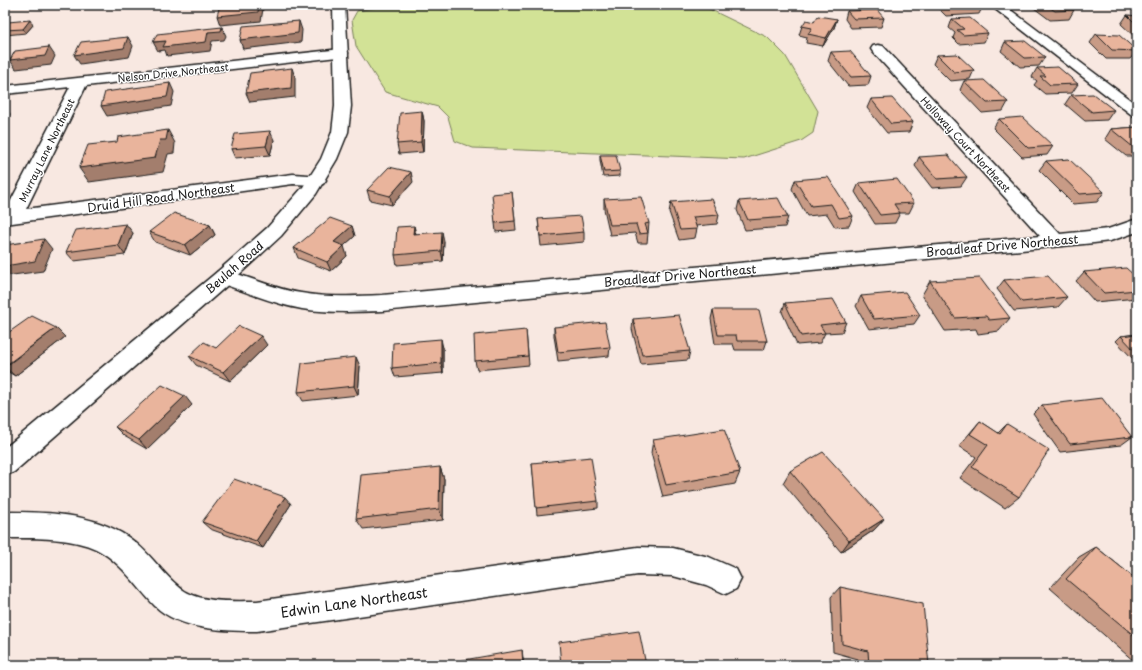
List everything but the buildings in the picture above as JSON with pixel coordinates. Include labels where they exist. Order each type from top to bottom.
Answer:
[{"type":"street","name":"Beulah Road","points":[[5,464],[274,232],[296,208],[317,180],[329,159],[340,132],[343,106],[339,5]]},
{"type":"street","points":[[996,5],[1135,108]]},
{"type":"street","name":"Holloway Court Northeast","points":[[878,49],[1055,240]]},
{"type":"street","name":"Nelson Drive Northeast","points":[[5,90],[341,53]]},
{"type":"street","name":"Murray Lane Northeast","points":[[9,218],[80,82]]},
{"type":"street","name":"Druid Hill Road Northeast","points":[[9,218],[293,179],[317,180]]},
{"type":"street","name":"Broadleaf Drive Northeast","points":[[224,276],[267,291],[301,300],[334,304],[382,303],[1110,235],[1137,225]]},
{"type":"street","name":"Edwin Lane Northeast","points":[[5,525],[61,526],[89,534],[117,546],[133,560],[169,598],[189,610],[214,615],[257,616],[638,561],[673,562],[709,572],[726,579]]},
{"type":"green space","points":[[388,5],[701,5],[767,37],[785,55],[818,111],[813,133],[801,141],[744,159],[473,148],[455,141],[448,117],[438,107],[385,92],[356,46],[352,20],[357,11]]}]
